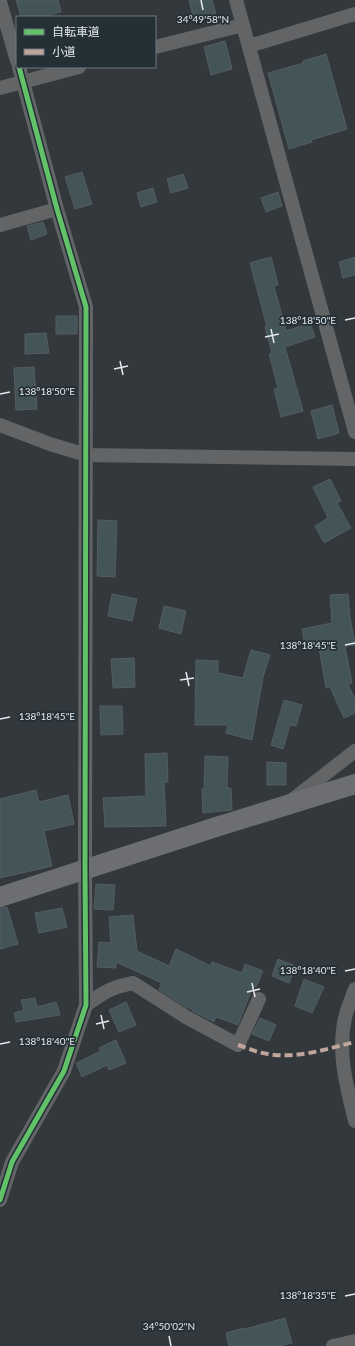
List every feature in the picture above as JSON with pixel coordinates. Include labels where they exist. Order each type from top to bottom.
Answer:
[{"type":"street","points":[[236,0],[355,432]]},
{"type":"street","points":[[0,2],[16,58]]},
{"type":"street","points":[[249,46],[355,14]]},
{"type":"street","points":[[156,47],[243,25]]},
{"type":"street","points":[[0,1200],[12,1162],[64,1071],[86,1005],[86,307],[57,209],[19,68]]},
{"type":"street","points":[[0,88],[75,68]]},
{"type":"street","points":[[0,225],[57,209]]},
{"type":"street","points":[[0,425],[50,444],[86,455],[355,459]]},
{"type":"street","points":[[284,806],[355,751]]},
{"type":"street","points":[[0,898],[355,784]]},
{"type":"street","points":[[86,1005],[106,991],[120,985],[133,983],[186,1017],[238,1045],[260,999]]},
{"type":"street","points":[[355,989],[345,1017],[341,1046],[346,1082],[355,1121]]},
{"type":"street","points":[[333,1346],[355,1341]]},
{"type":"building","points":[[16,0],[58,0],[61,12],[45,16],[21,16]]},
{"type":"building","points":[[189,0],[212,0],[216,14],[194,20]]},
{"type":"building","points":[[225,41],[232,69],[211,75],[204,47]]},
{"type":"building","points":[[326,54],[347,129],[311,140],[312,142],[289,149],[268,73],[304,63],[303,61]]},
{"type":"building","points":[[82,172],[92,204],[75,209],[65,177]]},
{"type":"building","points":[[183,174],[188,188],[171,193],[167,179]]},
{"type":"building","points":[[153,188],[157,202],[141,207],[137,193]]},
{"type":"building","points":[[278,192],[282,206],[266,212],[261,198]]},
{"type":"building","points":[[43,222],[47,234],[31,240],[27,226]]},
{"type":"building","points":[[271,257],[278,285],[274,286],[286,331],[310,323],[315,337],[285,347],[303,411],[281,417],[274,389],[278,388],[269,354],[272,353],[265,327],[267,327],[250,263]]},
{"type":"building","points":[[355,257],[355,275],[343,278],[339,262]]},
{"type":"building","points":[[56,316],[77,316],[77,334],[56,334]]},
{"type":"building","points":[[46,333],[49,353],[25,354],[25,334]]},
{"type":"building","points":[[34,367],[37,409],[16,410],[14,368]]},
{"type":"building","points":[[332,405],[339,433],[318,439],[311,411]]},
{"type":"building","points":[[330,479],[341,501],[337,503],[351,528],[324,543],[315,526],[328,518],[313,487]]},
{"type":"building","points":[[98,520],[117,521],[115,577],[97,576]]},
{"type":"building","points":[[112,594],[137,599],[132,621],[108,616]]},
{"type":"building","points":[[348,594],[355,645],[345,646],[352,683],[348,684],[355,699],[355,713],[344,718],[330,687],[326,688],[319,648],[306,650],[302,629],[332,623],[330,595]]},
{"type":"building","points":[[164,606],[186,611],[181,634],[159,628]]},
{"type":"building","points":[[251,650],[270,655],[263,677],[252,740],[226,733],[228,725],[195,725],[196,660],[218,661],[218,673],[243,678]]},
{"type":"building","points":[[134,658],[135,687],[113,688],[111,659]]},
{"type":"building","points":[[284,700],[302,705],[296,726],[290,725],[283,749],[271,745]]},
{"type":"building","points":[[100,706],[122,706],[123,734],[101,735]]},
{"type":"building","points":[[167,753],[168,782],[164,782],[166,826],[105,827],[103,798],[146,796],[145,754]]},
{"type":"building","points":[[205,756],[228,757],[227,788],[231,788],[232,810],[203,813],[202,789],[204,789]]},
{"type":"building","points":[[267,762],[286,763],[286,785],[267,785]]},
{"type":"building","points":[[36,790],[39,802],[68,795],[74,824],[44,831],[52,866],[0,878],[0,799]]},
{"type":"building","points":[[96,884],[115,885],[113,910],[94,909]]},
{"type":"building","points":[[7,907],[18,944],[0,949],[0,908]]},
{"type":"building","points":[[62,908],[67,927],[39,933],[35,913]]},
{"type":"building","points":[[133,915],[137,951],[169,966],[176,949],[211,966],[212,962],[242,973],[245,964],[263,971],[256,987],[253,986],[238,1025],[216,1017],[214,1022],[192,1011],[193,1010],[159,990],[162,983],[116,962],[116,968],[97,967],[99,942],[111,943],[109,917]]},
{"type":"building","points":[[278,959],[296,966],[289,983],[272,976]]},
{"type":"building","points":[[304,979],[324,987],[312,1013],[295,1006]]},
{"type":"building","points":[[35,998],[37,1007],[56,1002],[60,1015],[16,1022],[14,1013],[24,1010],[21,1000]]},
{"type":"building","points":[[126,1002],[136,1025],[119,1032],[109,1010]]},
{"type":"building","points":[[260,1018],[276,1025],[269,1041],[252,1034]]},
{"type":"building","points":[[116,1040],[126,1063],[109,1070],[107,1065],[82,1077],[76,1063],[101,1051],[99,1048]]},
{"type":"building","points":[[285,1318],[292,1343],[279,1346],[229,1346],[226,1333]]},
{"type":"marked path","points":[[238,1045],[257,1052],[290,1055],[323,1050],[355,1042]]},
{"type":"cycle path","points":[[0,1200],[12,1162],[64,1071],[86,1005],[86,307],[57,209],[19,68]]}]
